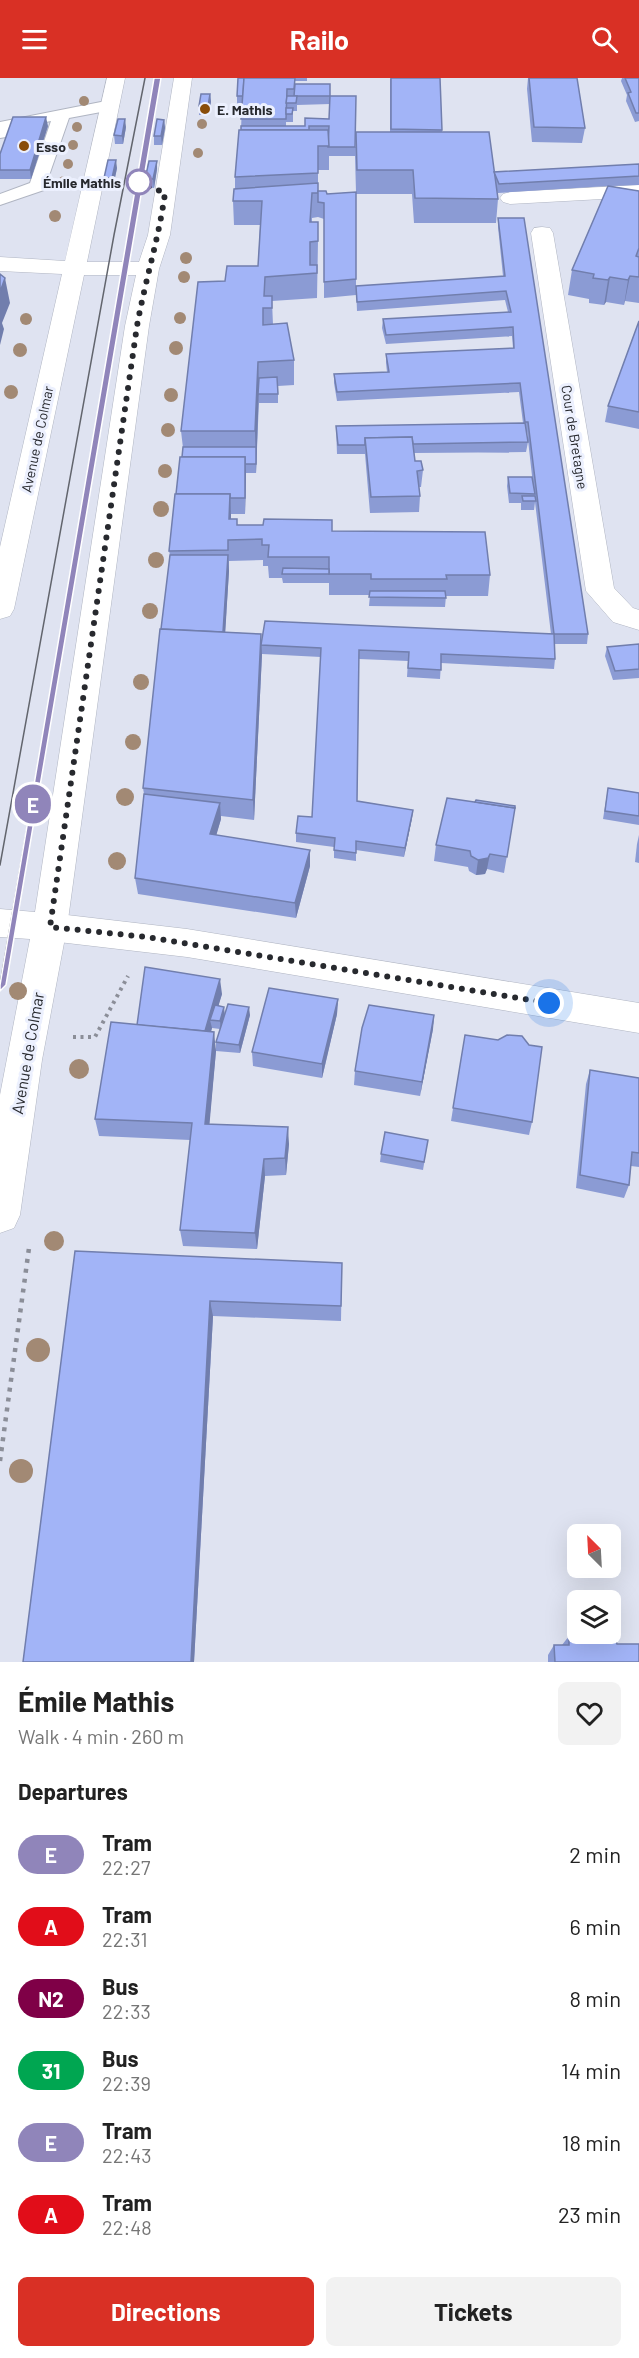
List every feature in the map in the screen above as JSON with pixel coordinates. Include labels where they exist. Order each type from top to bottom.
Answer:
[{"type":"main road","name":"Avenue de Colmar","points":[[0,609],[117,78]]},
{"type":"main road","name":"Avenue de Colmar","points":[[0,1215],[24,1060],[50,927],[135,338],[148,268],[159,235],[183,78]]},
{"type":"main road","points":[[510,198],[639,191]]},
{"type":"main road","name":"Cour de Bretagne","points":[[542,233],[600,591],[623,615],[639,620]]},
{"type":"main road","points":[[0,264],[74,268],[148,268]]},
{"type":"main road","points":[[0,923],[147,937],[639,1018]]},
{"type":"lane","points":[[0,134],[3,126],[46,115],[61,115],[111,105]]},
{"type":"lane","points":[[0,201],[38,186],[61,115]]},
{"type":"path","points":[[30,1036],[95,1037],[147,937]]},
{"type":"building","points":[[238,78],[244,78],[243,96],[237,96]]},
{"type":"building","points":[[244,78],[295,78],[294,89],[287,89],[286,119],[241,119]]},
{"type":"building","points":[[391,78],[440,78],[442,130],[391,129]]},
{"type":"building","points":[[529,78],[577,78],[585,128],[534,127]]},
{"type":"building","points":[[625,78],[639,78],[639,113],[636,113],[628,93],[631,92]]},
{"type":"building","points":[[295,84],[330,84],[330,96],[294,96]]},
{"type":"building","points":[[201,94],[210,94],[208,106],[199,106]]},
{"type":"building","points":[[287,96],[297,96],[296,103],[286,103]]},
{"type":"building","points":[[330,96],[356,96],[355,147],[328,147],[329,126],[309,126],[309,130],[241,130],[241,126],[305,126],[305,118],[329,119]]},
{"type":"building","points":[[286,108],[293,108],[292,114],[286,114]]},
{"type":"building","name":"Esso","points":[[13,117],[46,117],[30,170],[0,170],[0,154]]},
{"type":"building","points":[[118,119],[125,119],[122,136],[114,135]]},
{"type":"building","points":[[157,119],[164,120],[161,136],[154,136]]},
{"type":"building","points":[[239,130],[328,130],[329,146],[318,146],[318,173],[235,177]]},
{"type":"building","points":[[356,132],[489,132],[498,199],[415,198],[413,170],[357,170]]},
{"type":"building","points":[[108,160],[116,160],[112,178],[104,178]]},
{"type":"building","points":[[149,161],[157,161],[153,179],[145,179]]},
{"type":"building","points":[[639,164],[639,176],[499,184],[494,172]]},
{"type":"building","points":[[318,183],[318,193],[312,193],[310,222],[318,222],[318,241],[310,242],[310,265],[317,265],[317,273],[265,277],[264,296],[272,296],[272,308],[263,308],[263,325],[287,323],[294,360],[258,362],[255,431],[181,431],[198,282],[225,281],[227,266],[258,266],[262,201],[233,201],[234,189]]},
{"type":"building","points":[[608,186],[639,191],[639,248],[636,256],[639,257],[639,277],[630,276],[628,280],[610,277],[608,280],[593,278],[594,274],[572,270]]},
{"type":"building","points":[[318,191],[326,191],[327,194],[356,192],[356,279],[324,282],[324,203],[318,202]]},
{"type":"building","points":[[498,218],[524,218],[588,634],[554,634],[528,422],[525,422],[520,383],[337,392],[334,374],[389,372],[386,354],[514,348],[513,327],[386,335],[383,319],[511,312],[506,291],[357,302],[356,286],[505,276]]},
{"type":"building","points":[[0,274],[5,278],[0,292]]},
{"type":"building","points":[[639,321],[639,412],[608,406]]},
{"type":"building","points":[[277,377],[278,394],[258,394],[259,378]]},
{"type":"building","points":[[525,423],[528,442],[413,444],[412,437],[365,438],[365,445],[338,445],[336,426]]},
{"type":"building","points":[[412,437],[415,461],[421,461],[423,470],[417,471],[420,496],[371,497],[365,438]]},
{"type":"building","points":[[183,447],[256,447],[256,464],[245,464],[245,457],[182,457]]},
{"type":"building","points":[[180,457],[245,457],[245,498],[230,498],[230,494],[176,494]]},
{"type":"building","points":[[508,477],[532,477],[535,494],[510,493]]},
{"type":"building","points":[[175,494],[230,494],[229,519],[237,519],[237,525],[263,525],[264,519],[332,520],[332,531],[485,532],[490,575],[446,575],[447,579],[371,579],[371,574],[329,574],[329,557],[268,557],[269,545],[262,545],[262,539],[228,540],[228,550],[169,551]]},
{"type":"building","points":[[522,496],[535,496],[536,501],[523,501]]},
{"type":"building","points":[[170,555],[228,555],[223,632],[161,629]]},
{"type":"building","points":[[283,568],[329,569],[329,574],[282,574]]},
{"type":"building","points":[[370,591],[445,591],[446,598],[369,597]]},
{"type":"building","points":[[265,621],[554,634],[555,659],[441,654],[441,670],[408,668],[409,652],[359,650],[357,801],[413,810],[405,848],[356,841],[356,853],[334,850],[335,838],[296,833],[298,816],[312,817],[321,648],[261,645]]},
{"type":"building","points":[[160,629],[261,634],[253,800],[143,788]]},
{"type":"building","points":[[639,644],[639,669],[615,671],[607,647]]},
{"type":"building","points":[[608,788],[639,793],[639,816],[605,811]]},
{"type":"building","points":[[144,794],[220,803],[210,834],[310,850],[295,903],[135,878]]},
{"type":"building","points":[[447,798],[515,808],[507,857],[490,854],[488,858],[478,860],[471,856],[470,851],[436,845]]},
{"type":"building","points":[[476,800],[515,806],[515,808],[475,802]]},
{"type":"building","points":[[145,967],[220,979],[205,1031],[137,1025]]},
{"type":"building","points":[[269,988],[338,999],[322,1064],[252,1052]]},
{"type":"building","points":[[228,1004],[249,1007],[239,1045],[216,1042]]},
{"type":"building","points":[[215,1005],[224,1007],[220,1021],[210,1020]]},
{"type":"building","points":[[369,1005],[434,1015],[422,1082],[355,1071],[362,1028]]},
{"type":"building","points":[[111,1022],[214,1032],[205,1124],[288,1127],[285,1158],[264,1159],[255,1233],[180,1230],[192,1123],[95,1119]]},
{"type":"building","points":[[465,1035],[498,1040],[507,1035],[522,1036],[529,1045],[542,1047],[532,1122],[453,1108]]},
{"type":"building","points":[[590,1070],[639,1078],[639,1153],[632,1152],[629,1185],[580,1175]]},
{"type":"building","points":[[385,1132],[428,1140],[424,1162],[381,1154]]},
{"type":"building","points":[[75,1251],[342,1263],[341,1306],[210,1301],[191,1662],[23,1662]]},
{"type":"building","points":[[639,1644],[639,1662],[555,1662],[554,1645]]},
{"type":"tram line","points":[[0,865],[114,235],[145,78]]},
{"type":"tram line","points":[[0,985],[157,78]]},
{"type":"tram line","name":"E","points":[[0,985],[157,78]]},
{"type":"place","name":"E. Mathis","points":[[205,109]]},
{"type":"place","name":"Esso","points":[[24,146]]},
{"type":"place","name":"Émile Mathis","points":[[139,182]]},
{"type":"route","points":[[139,182],[165,193],[159,235],[148,268],[137,326],[50,927],[147,937],[549,1003]]}]
